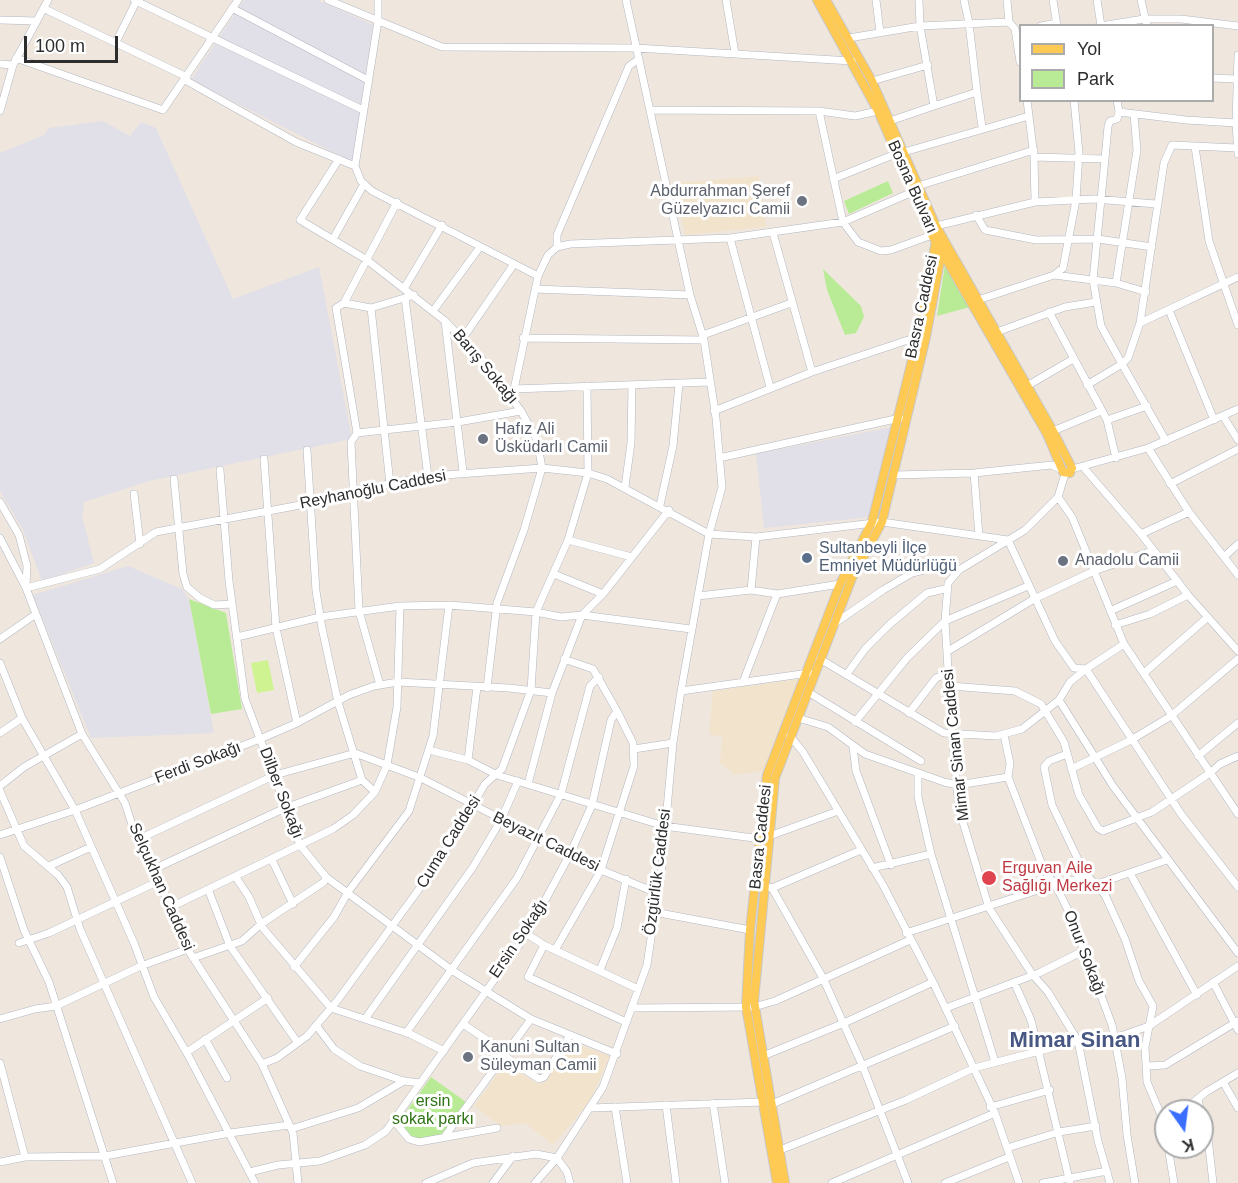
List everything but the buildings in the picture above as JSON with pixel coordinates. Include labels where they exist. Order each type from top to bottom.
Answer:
[{"type":"main road","name":"Bosna Bulvarı","points":[[818,0],[901,153]]},
{"type":"main road","name":"Bosna Bulvarı","points":[[826,0],[872,81],[942,251],[1066,469]]},
{"type":"main road","name":"Bosna Bulvarı","points":[[937,236],[978,300],[1053,431],[1066,469]]},
{"type":"main road","name":"Basra Caddesi","points":[[777,1183],[763,1056],[750,1006],[763,886],[767,775],[810,674],[840,584],[872,522],[896,418],[922,337],[937,236]]},
{"type":"main road","name":"Basra Caddesi","points":[[765,839],[775,778],[808,692],[810,674],[820,659],[852,578],[882,522],[942,251]]},
{"type":"main road","name":"Basra Caddesi","points":[[763,886],[750,930],[750,1006],[767,1103],[780,1150],[785,1183]]},
{"type":"street","points":[[0,111],[15,62],[48,0]]},
{"type":"street","points":[[116,42],[136,0],[363,110]]},
{"type":"street","points":[[328,0],[442,47],[636,48],[852,61]]},
{"type":"street","points":[[378,0],[378,21],[355,166],[364,184],[538,276]]},
{"type":"street","name":"Özgürlük Caddesi","points":[[535,1183],[557,1158],[603,1087],[617,1054],[647,965],[657,893],[672,743],[709,534],[722,487],[703,337],[690,295],[626,0]]},
{"type":"street","points":[[726,0],[735,53]]},
{"type":"street","points":[[876,0],[880,32]]},
{"type":"street","points":[[919,0],[920,26],[934,106]]},
{"type":"street","points":[[964,0],[982,127]]},
{"type":"street","points":[[1007,0],[1009,22]]},
{"type":"street","points":[[1053,0],[1057,24]]},
{"type":"street","points":[[1097,0],[1101,24]]},
{"type":"street","points":[[1141,0],[1145,22]]},
{"type":"street","points":[[0,64],[15,62],[163,110],[234,3],[368,80]]},
{"type":"street","points":[[45,9],[186,78],[296,142],[355,166]]},
{"type":"street","points":[[1116,24],[1181,19],[1238,26]]},
{"type":"street","points":[[0,20],[37,21]]},
{"type":"street","points":[[849,38],[920,26],[1009,22],[1018,29],[1019,46]]},
{"type":"street","points":[[1087,385],[1128,358],[1140,323],[1146,292],[1156,204],[1164,162],[1172,145],[1237,151],[1238,55]]},
{"type":"street","points":[[557,247],[556,235],[629,66],[639,59]]},
{"type":"street","points":[[872,81],[927,65]]},
{"type":"street","points":[[1214,78],[1236,79]]},
{"type":"street","points":[[890,120],[977,93]]},
{"type":"street","points":[[1027,102],[1034,154],[1035,202]]},
{"type":"street","points":[[978,300],[1054,275],[1063,268],[1076,200],[1079,153],[1074,102]]},
{"type":"street","points":[[1117,102],[1119,112],[1117,118],[1110,121],[1108,126],[1093,280],[1096,302],[1101,326],[1166,441]]},
{"type":"street","points":[[650,110],[819,111],[855,116],[878,111]]},
{"type":"street","points":[[819,111],[843,222],[858,242],[880,251],[891,250],[937,236],[976,215],[1035,202],[1101,200],[1156,204]]},
{"type":"street","points":[[1119,112],[1236,123]]},
{"type":"street","points":[[1116,284],[1137,150],[1134,114]]},
{"type":"street","points":[[833,179],[901,153],[982,127],[1029,116]]},
{"type":"street","points":[[1195,147],[1209,241],[1238,326]]},
{"type":"street","points":[[512,399],[523,338],[538,276],[548,255],[557,247],[570,243],[730,238],[843,222],[916,188],[1034,154],[1077,160],[1105,159]]},
{"type":"street","name":"Barış Sokağı","points":[[339,159],[300,220],[367,260],[405,287],[445,321],[488,365],[521,411],[537,440],[542,468],[524,530],[495,610],[487,688]]},
{"type":"street","points":[[333,239],[364,184]]},
{"type":"street","points":[[380,686],[359,610],[351,442],[357,433],[336,308],[344,303],[397,202]]},
{"type":"street","points":[[976,215],[985,230],[1036,240],[1098,239],[1152,247]]},
{"type":"street","points":[[405,287],[442,225]]},
{"type":"street","points":[[773,233],[812,372]]},
{"type":"street","points":[[730,238],[770,387]]},
{"type":"street","points":[[434,311],[480,247]]},
{"type":"street","points":[[463,339],[514,264]]},
{"type":"street","points":[[1054,275],[1116,284],[1146,292]]},
{"type":"street","points":[[1140,323],[1238,277]]},
{"type":"street","points":[[535,289],[690,295]]},
{"type":"street","points":[[344,303],[371,308],[414,295]]},
{"type":"street","points":[[405,298],[428,477]]},
{"type":"street","points":[[997,332],[1049,312],[1083,302],[1096,302]]},
{"type":"street","points":[[523,338],[703,337],[752,316],[791,303]]},
{"type":"street","points":[[371,308],[390,484]]},
{"type":"street","points":[[1169,310],[1214,420]]},
{"type":"street","points":[[1049,312],[1107,420],[1116,458]]},
{"type":"street","points":[[445,321],[463,472]]},
{"type":"street","points":[[714,411],[812,372],[922,337]]},
{"type":"street","points":[[1027,386],[1072,358]]},
{"type":"street","points":[[514,389],[710,382]]},
{"type":"street","points":[[660,505],[673,446],[679,384]]},
{"type":"street","name":"Cuma Caddesi","points":[[262,1065],[277,1059],[298,1043],[332,1008],[395,926],[436,866],[471,805],[485,784],[497,775],[506,759],[531,690],[536,612],[568,540],[588,473],[587,386]]},
{"type":"street","points":[[625,487],[631,443],[632,386]]},
{"type":"street","points":[[1107,420],[1147,406]]},
{"type":"street","points":[[894,475],[975,473],[1052,465],[1066,469],[1084,468],[1148,448],[1238,410]]},
{"type":"street","points":[[357,433],[458,422],[521,411]]},
{"type":"street","points":[[1053,431],[1101,411]]},
{"type":"street","points":[[1224,416],[1238,440]]},
{"type":"street","points":[[719,458],[896,418],[906,418]]},
{"type":"street","points":[[1148,448],[1188,512],[1238,575]]},
{"type":"street","points":[[1170,484],[1238,449]]},
{"type":"street","points":[[307,450],[320,617],[338,702],[356,753],[362,780],[375,792]]},
{"type":"street","points":[[264,459],[276,627],[297,723]]},
{"type":"street","name":"Reyhanoğlu Caddesi","points":[[26,588],[100,568],[156,532],[428,477],[463,472],[542,468],[588,473],[625,487],[709,534],[756,537],[882,522],[1008,540]]},
{"type":"street","points":[[1084,468],[1141,534],[1188,595],[1238,651]]},
{"type":"street","points":[[847,674],[865,649],[927,593],[945,589],[959,570],[1025,530],[1058,497],[1066,469]]},
{"type":"street","name":"Dilber Sokağı","points":[[220,470],[232,604],[245,699],[300,844],[326,877],[453,971],[531,1019],[617,1054]]},
{"type":"street","points":[[975,473],[979,536]]},
{"type":"street","points":[[174,479],[183,574],[187,587],[200,598],[214,605],[232,604]]},
{"type":"street","points":[[134,494],[140,544]]},
{"type":"street","points":[[1058,497],[1072,517],[1124,644],[1238,814]]},
{"type":"street","name":"Selçukhan Caddesi","points":[[0,502],[19,535],[27,566],[26,588]]},
{"type":"street","points":[[528,784],[552,693],[582,615],[603,594],[669,510]]},
{"type":"street","points":[[1141,534],[1188,512]]},
{"type":"street","points":[[751,590],[756,537]]},
{"type":"street","name":"Selçukhan Caddesi","points":[[0,538],[3,550],[26,588],[82,734],[120,793],[137,840],[154,869],[188,949],[262,1065],[290,1127],[298,1183]]},
{"type":"street","points":[[568,540],[632,557]]},
{"type":"street","points":[[1008,540],[1055,641],[1074,668],[1086,669]]},
{"type":"street","points":[[1224,557],[1238,544]]},
{"type":"street","points":[[948,651],[1034,599],[1094,571],[1152,551]]},
{"type":"street","points":[[835,623],[912,573],[944,565],[959,570]]},
{"type":"street","points":[[554,574],[603,594]]},
{"type":"street","points":[[1110,611],[1177,581]]},
{"type":"street","points":[[698,596],[751,590],[777,594],[840,584]]},
{"type":"street","points":[[855,722],[876,693],[907,658],[945,621],[1028,586]]},
{"type":"street","name":"Mimar Sinan Caddesi","points":[[945,589],[952,734],[959,809],[989,908],[1032,974],[1048,992],[1078,1041],[1110,1183]]},
{"type":"street","points":[[743,682],[777,594]]},
{"type":"street","points":[[1115,625],[1150,614],[1188,595]]},
{"type":"street","points":[[294,967],[334,917],[348,892],[409,811],[429,750],[449,605]]},
{"type":"street","points":[[237,637],[359,610],[449,605],[536,612],[561,617],[582,615],[691,628]]},
{"type":"street","points":[[171,907],[272,860],[353,815],[375,792],[387,765],[398,682],[400,606]]},
{"type":"street","points":[[0,639],[36,614]]},
{"type":"street","points":[[1144,673],[1208,617]]},
{"type":"street","points":[[820,659],[944,733],[1004,735],[1022,729],[1059,700],[1070,682],[1124,644]]},
{"type":"street","points":[[555,950],[601,870],[621,813],[634,766],[634,749],[599,677],[591,667],[564,659]]},
{"type":"street","points":[[1071,769],[1131,740],[1171,716],[1238,659]]},
{"type":"street","points":[[0,663],[22,718],[75,810],[154,997],[187,1052],[255,1183]]},
{"type":"street","points":[[1086,669],[1171,799],[1238,887]]},
{"type":"street","points":[[909,713],[936,678],[949,673]]},
{"type":"street","points":[[681,691],[810,674]]},
{"type":"street","points":[[406,1033],[453,971],[517,878],[561,794],[590,686],[599,677]]},
{"type":"street","name":"Ferdi Sokağı","points":[[0,835],[75,810],[260,739],[297,723],[349,695],[380,686],[398,682],[552,693]]},
{"type":"street","points":[[950,686],[1015,691],[1035,699],[1046,710],[1067,754],[1080,795],[1100,829],[1107,830],[1137,819],[1171,799],[1220,764],[1238,756]]},
{"type":"street","points":[[468,760],[477,687]]},
{"type":"street","points":[[808,692],[921,761]]},
{"type":"street","points":[[1059,700],[1137,819],[1238,953]]},
{"type":"street","name":"Ersin Sokağı","points":[[250,1172],[271,1166],[320,1161],[365,1145],[394,1121],[484,991],[527,934],[570,854],[592,805],[611,720],[617,711]]},
{"type":"street","points":[[0,733],[22,718]]},
{"type":"street","points":[[798,718],[828,727],[865,754],[918,774],[958,785],[1008,777]]},
{"type":"street","points":[[1198,756],[1238,723]]},
{"type":"street","points":[[0,786],[24,767],[82,734]]},
{"type":"street","name":"Onur Sokağı","points":[[1004,735],[1010,763],[1008,777],[1044,870],[1056,886],[1083,951],[1115,1038],[1135,1183]]},
{"type":"street","points":[[790,736],[872,868],[933,982],[992,1110],[1019,1183]]},
{"type":"street","points":[[634,749],[672,743]]},
{"type":"street","points":[[853,747],[856,771],[891,865]]},
{"type":"street","points":[[429,750],[468,760],[497,775],[664,826],[765,839],[838,811]]},
{"type":"street","points":[[137,840],[275,775],[356,753]]},
{"type":"street","name":"Beyazıt Caddesi","points":[[356,753],[421,778],[601,870],[657,893]]},
{"type":"street","points":[[1067,754],[1049,761],[1044,772],[1052,805],[1088,876],[1097,884],[1110,906],[1125,939],[1139,981],[1153,1006],[1145,1047],[1148,1066],[1147,1082],[1154,1099]]},
{"type":"street","points":[[918,774],[918,797],[931,854],[973,997],[995,1062]]},
{"type":"street","points":[[154,869],[285,808],[362,780]]},
{"type":"street","points":[[365,1019],[473,867],[501,820],[518,781]]},
{"type":"street","points":[[0,791],[24,846],[49,867],[67,887],[76,919],[192,1183]]},
{"type":"street","points":[[49,867],[92,847]]},
{"type":"street","points":[[861,850],[763,886],[823,978],[863,1067],[908,1183]]},
{"type":"street","points":[[872,868],[931,854]]},
{"type":"street","points":[[0,857],[29,940],[46,975],[113,1183]]},
{"type":"street","points":[[272,860],[293,904]]},
{"type":"street","points":[[1097,884],[1131,875],[1167,860]]},
{"type":"street","points":[[1131,875],[1197,995]]},
{"type":"street","points":[[235,876],[249,897],[261,924],[294,967],[332,1008],[406,1033],[444,1051]]},
{"type":"street","points":[[631,1008],[750,1006],[775,1000],[908,937],[1088,876]]},
{"type":"street","points":[[193,958],[230,946],[254,933],[261,924],[324,882],[326,877]]},
{"type":"street","points":[[600,970],[617,928],[626,879]]},
{"type":"street","points":[[19,943],[116,904],[159,881]]},
{"type":"street","points":[[208,889],[230,946],[298,1043]]},
{"type":"street","points":[[654,912],[750,930]]},
{"type":"street","points":[[527,934],[544,945],[638,989]]},
{"type":"street","points":[[544,945],[528,977],[626,1022]]},
{"type":"street","points":[[0,1019],[35,1009],[56,1006],[141,966],[188,949]]},
{"type":"street","points":[[946,1008],[1039,973],[1083,951]]},
{"type":"street","points":[[780,1150],[974,1068],[1078,1041],[1115,1038],[1149,1026],[1238,966]]},
{"type":"street","points":[[763,1056],[844,1023],[933,982]]},
{"type":"street","points":[[1014,982],[1031,1020],[1050,1090],[1070,1180]]},
{"type":"street","points":[[1148,1066],[1165,1065],[1237,1025],[1213,982]]},
{"type":"street","points":[[187,1052],[268,998]]},
{"type":"street","points":[[445,1136],[531,1019]]},
{"type":"street","points":[[463,1024],[539,1079],[544,1077],[570,1035]]},
{"type":"street","points":[[316,1025],[334,1049],[360,1066],[404,1082],[420,1083]]},
{"type":"street","points":[[590,1108],[767,1103],[863,1067],[955,1026]]},
{"type":"street","points":[[205,1039],[227,1078]]},
{"type":"street","points":[[0,1063],[25,1157]]},
{"type":"street","points":[[1199,1099],[1238,1073]]},
{"type":"street","points":[[0,1162],[25,1157],[105,1156],[230,1133],[290,1127],[358,1108],[404,1082]]},
{"type":"street","points":[[1223,1082],[1238,1108]]},
{"type":"street","points":[[832,1183],[992,1110],[1050,1090]]},
{"type":"street","points":[[713,1103],[725,1183]]},
{"type":"street","points":[[666,1105],[676,1183]]},
{"type":"street","points":[[615,1107],[627,1183]]},
{"type":"street","points":[[394,1121],[409,1139],[419,1142],[497,1128]]},
{"type":"street","points":[[1007,1148],[1059,1132],[1096,1126]]},
{"type":"street","points":[[426,1183],[473,1163],[536,1154],[557,1158],[567,1172],[570,1183]]},
{"type":"street","points":[[493,1183],[513,1156]]},
{"type":"street","points":[[945,1183],[1009,1157]]},
{"type":"street","points":[[1170,1159],[1174,1183]]},
{"type":"street","points":[[1210,1159],[1213,1183]]},
{"type":"street","points":[[1043,1183],[1070,1180],[1107,1171]]},
{"type":"shaded area","points":[[244,0],[317,0],[373,25],[352,162],[191,80]]},
{"type":"shaded area","points":[[103,121],[130,136],[141,122],[156,128],[233,299],[319,267],[352,439],[149,481],[84,502],[82,516],[94,563],[42,581],[23,530],[0,491],[0,153],[44,135],[49,128]]},
{"type":"shaded area","points":[[759,176],[766,227],[685,235],[674,183]]},
{"type":"shaded area","points":[[892,427],[871,517],[764,528],[756,454]]},
{"type":"shaded area","points":[[128,566],[182,589],[189,599],[214,733],[91,738],[33,595]]},
{"type":"shaded area","points":[[799,679],[763,771],[735,775],[720,763],[722,737],[709,734],[713,691]]},
{"type":"shaded area","points":[[572,1042],[610,1056],[590,1101],[553,1145],[525,1123],[500,1126],[474,1106],[505,1064],[538,1084],[545,1082]]},
{"type":"green space","points":[[888,181],[893,193],[849,214],[844,201]]},
{"type":"green space","points":[[945,265],[970,307],[937,316]]},
{"type":"green space","points":[[823,269],[861,306],[864,317],[856,333],[845,335],[827,290]]},
{"type":"green space","points":[[189,599],[226,613],[242,709],[211,714]]},
{"type":"green space","points":[[268,660],[274,690],[257,693],[251,663]]},
{"type":"green space","name":"ersin sokak parkı","points":[[431,1077],[466,1102],[443,1134],[419,1139],[410,1136],[400,1120]]},
{"type":"place","name":"Abdurrahman Şeref Güzelyazıcı Camii","points":[[802,201]]},
{"type":"place","name":"Hafız Ali Üsküdarlı Camii","points":[[483,439]]},
{"type":"place","name":"Sultanbeyli İlçe Emniyet Müdürlüğü","points":[[807,558]]},
{"type":"place","name":"Anadolu Camii","points":[[1063,561]]},
{"type":"place","name":"Erguvan Aile Sağlığı Merkezi","points":[[989,878]]},
{"type":"place","name":"Kanuni Sultan Süleyman Camii","points":[[468,1057]]},
{"type":"district","name":"Mimar Sinan","points":[[1075,1041]]}]
